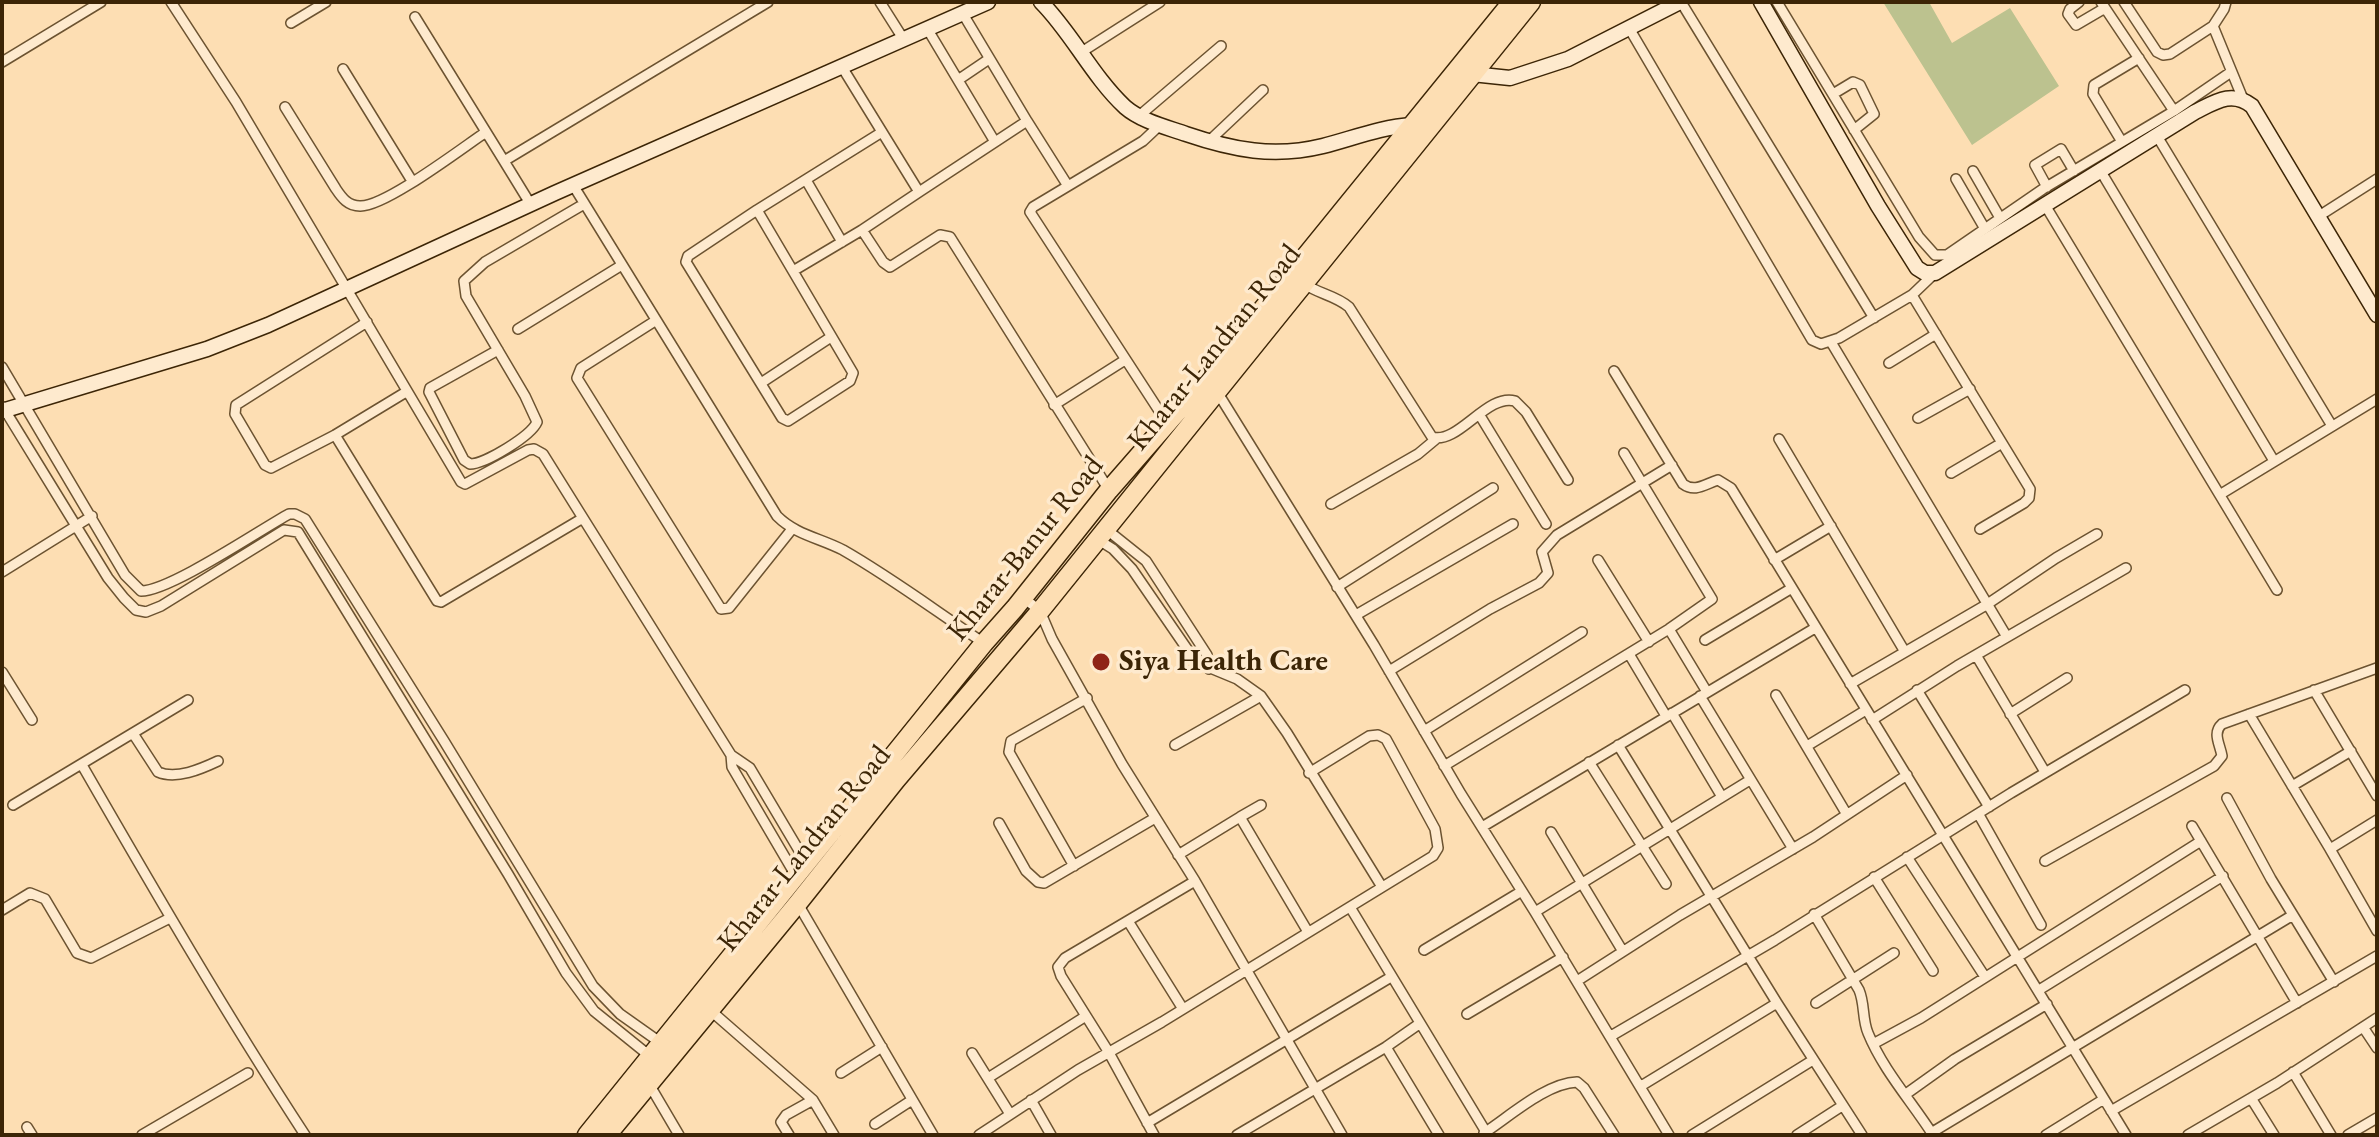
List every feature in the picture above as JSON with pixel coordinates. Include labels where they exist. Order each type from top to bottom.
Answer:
[{"type":"highway","name":"Kharar-Banur Road","points":[[587,1135],[796,883],[984,643],[1024,598],[1109,490],[1167,423],[1210,385],[1418,130],[1512,2]]},
{"type":"highway","name":"Kharar-Landran Road","points":[[607,1135],[710,1010],[796,883],[896,780],[1040,611],[1101,534],[1210,385],[1303,283],[1418,130],[1472,74],[1531,2]]},
{"type":"street","points":[[2,62],[101,2]]},
{"type":"street","points":[[171,2],[236,102],[461,482],[465,484],[534,449],[543,454],[731,755],[750,768],[796,883]]},
{"type":"street","points":[[291,23],[326,2]]},
{"type":"street","points":[[504,161],[768,2]]},
{"type":"street","points":[[880,2],[904,40]]},
{"type":"street","points":[[656,1050],[594,1011],[583,999],[298,532],[291,530],[262,542],[161,606],[146,612],[136,610],[108,578],[3,409],[207,349],[348,289],[573,185],[988,2]]},
{"type":"street","points":[[1041,2],[1117,99],[1139,116],[1208,142],[1274,154],[1320,146],[1383,128],[1418,130]]},
{"type":"street","points":[[1080,53],[1160,2]]},
{"type":"street","points":[[1472,74],[1510,78],[1568,59],[1680,2],[1874,318]]},
{"type":"street","points":[[1761,2],[1917,268],[1925,273],[1935,273]]},
{"type":"street","points":[[1777,2],[1928,251],[1935,255],[1947,255],[2047,187],[2174,111],[2231,72]]},
{"type":"street","points":[[2079,2],[2068,14],[2076,25],[2103,5],[2174,111]]},
{"type":"street","points":[[2124,2],[2157,52],[2163,55],[2170,54],[2213,26],[2226,2]]},
{"type":"street","points":[[963,14],[1068,186]]},
{"type":"street","points":[[415,17],[531,205]]},
{"type":"street","points":[[2213,26],[2243,99]]},
{"type":"street","points":[[1629,28],[1807,334],[1817,343],[1831,342],[1874,318],[1912,295],[1935,273],[2100,170],[2218,100],[2233,97],[2243,99],[2252,106],[2377,315]]},
{"type":"street","points":[[928,30],[995,142]]},
{"type":"street","points":[[1139,116],[1221,46]]},
{"type":"street","points":[[2122,142],[2093,94],[2093,89],[2094,85],[2139,58]]},
{"type":"street","points":[[958,80],[989,59]]},
{"type":"street","points":[[842,67],[919,192]]},
{"type":"street","points":[[343,69],[412,181]]},
{"type":"street","points":[[1833,94],[1853,82],[1860,85],[1874,114],[1854,130]]},
{"type":"street","points":[[1208,142],[1263,90]]},
{"type":"street","points":[[285,107],[318,163],[350,204],[368,205],[412,181],[486,132]]},
{"type":"street","points":[[793,271],[862,230],[1027,121]]},
{"type":"street","points":[[1160,125],[1143,141],[1033,207],[1030,212],[1167,423]]},
{"type":"street","points":[[757,210],[852,370],[853,377],[792,421],[782,418],[688,267],[686,259],[757,210],[882,132]]},
{"type":"street","points":[[2157,136],[2332,426]]},
{"type":"street","points":[[2047,187],[2035,165],[2056,150],[2061,149],[2074,171]]},
{"type":"street","points":[[2100,170],[2274,461]]},
{"type":"street","points":[[1973,171],[2000,218]]},
{"type":"street","points":[[1956,179],[1985,229]]},
{"type":"street","points":[[2319,216],[2377,179]]},
{"type":"street","points":[[806,180],[842,242]]},
{"type":"street","points":[[573,185],[777,516],[792,529],[841,550],[984,643]]},
{"type":"street","points":[[498,350],[430,388],[429,392],[470,464],[480,463],[529,433],[537,422],[525,396],[498,350],[466,296],[464,281],[485,262],[584,204]]},
{"type":"street","points":[[2045,205],[2277,590]]},
{"type":"street","points":[[862,230],[883,262],[890,267],[940,235],[950,237],[1109,490]]},
{"type":"street","points":[[518,329],[622,265]]},
{"type":"street","points":[[1303,283],[1339,299],[1349,307],[1429,433],[1436,439]]},
{"type":"street","points":[[1912,295],[2030,489],[2031,494],[2024,503],[1980,529]]},
{"type":"street","points":[[655,321],[581,368],[577,378],[721,609],[729,608],[792,529]]},
{"type":"street","points":[[367,322],[236,405],[233,411],[265,465],[271,468],[335,435],[406,392]]},
{"type":"street","points":[[1889,363],[1936,334]]},
{"type":"street","points":[[761,383],[831,337]]},
{"type":"street","points":[[1831,342],[2007,637]]},
{"type":"street","points":[[1054,405],[1125,360]]},
{"type":"street","points":[[2,367],[125,575],[141,591]]},
{"type":"street","points":[[1614,371],[1683,484],[1695,489],[1718,480],[1726,483],[2126,1135]]},
{"type":"street","points":[[1210,385],[1356,615],[1444,766],[1669,1135]]},
{"type":"street","points":[[1918,418],[1970,389]]},
{"type":"street","points":[[1331,504],[1418,454],[1436,439],[1509,399],[1520,404],[1568,480]]},
{"type":"street","points":[[2221,494],[2377,399]]},
{"type":"street","points":[[1479,414],[1546,524]]},
{"type":"street","points":[[335,435],[437,601],[446,599],[583,518]]},
{"type":"street","points":[[1779,439],[1905,652]]},
{"type":"street","points":[[1951,473],[2002,443]]},
{"type":"street","points":[[1444,766],[1710,602],[1711,595],[1624,453]]},
{"type":"street","points":[[1389,671],[1501,602],[1539,583],[1548,573],[1542,552],[1557,535],[1672,465]]},
{"type":"street","points":[[1337,587],[1493,488]]},
{"type":"street","points":[[141,591],[155,589],[190,572],[289,514],[305,519],[593,986],[656,1050]]},
{"type":"street","points":[[291,530],[295,514]]},
{"type":"street","points":[[2,572],[92,516]]},
{"type":"street","points":[[1356,615],[1513,524]]},
{"type":"street","points":[[1774,560],[1831,526]]},
{"type":"street","points":[[1101,534],[1136,551],[1151,568],[1207,655],[1209,669]]},
{"type":"street","points":[[1101,534],[1132,569],[1196,662],[1237,679],[1261,696],[1382,887]]},
{"type":"street","points":[[1850,684],[1986,605],[2097,534]]},
{"type":"street","points":[[1598,560],[1649,642]]},
{"type":"street","points":[[1872,720],[1917,690],[2126,568]]},
{"type":"street","points":[[1705,640],[1792,588]]},
{"type":"street","points":[[136,610],[141,591]]},
{"type":"street","points":[[1024,598],[1040,611],[1052,639],[1155,818],[1195,881],[1342,1135]]},
{"type":"street","points":[[1482,827],[1815,628]]},
{"type":"street","points":[[1669,629],[1750,780],[1793,849]]},
{"type":"street","points":[[1424,731],[1582,632]]},
{"type":"street","points":[[1629,654],[1722,797]]},
{"type":"street","points":[[1976,655],[2045,772]]},
{"type":"street","points":[[2045,861],[2214,766],[2222,756],[2217,728],[2377,669]]},
{"type":"street","points":[[2,672],[32,720]]},
{"type":"street","points":[[2010,714],[2067,678]]},
{"type":"street","points":[[1917,690],[1989,807]]},
{"type":"street","points":[[1611,1036],[2185,690]]},
{"type":"street","points":[[2314,690],[2377,796]]},
{"type":"street","points":[[1776,695],[1846,813]]},
{"type":"street","points":[[1175,745],[1261,696]]},
{"type":"street","points":[[404,705],[417,697]]},
{"type":"street","points":[[1074,866],[1008,746],[1011,741],[1087,698]]},
{"type":"street","points":[[13,805],[188,700]]},
{"type":"street","points":[[1807,746],[1866,710]]},
{"type":"street","points":[[2249,714],[2377,931]]},
{"type":"street","points":[[134,735],[163,775],[218,761]]},
{"type":"street","points":[[979,1135],[1108,1051],[1183,1009],[1433,856],[1438,841],[1412,783],[1386,739],[1378,735],[1369,736],[1309,773]]},
{"type":"street","points":[[1618,745],[1862,1135]]},
{"type":"street","points":[[2292,786],[2351,751]]},
{"type":"street","points":[[731,755],[732,767],[882,1047],[933,1135]]},
{"type":"street","points":[[1589,762],[1666,884]]},
{"type":"street","points":[[82,765],[170,918],[305,1135]]},
{"type":"street","points":[[1577,981],[1622,950],[1793,849],[1907,775]]},
{"type":"street","points":[[1535,912],[1750,780]]},
{"type":"street","points":[[2227,798],[2334,982]]},
{"type":"street","points":[[470,813],[483,804]]},
{"type":"street","points":[[1178,855],[1261,805]]},
{"type":"street","points":[[1979,815],[2041,925]]},
{"type":"street","points":[[1240,817],[1308,932]]},
{"type":"street","points":[[999,823],[1026,871],[1038,882],[1044,883],[1155,818]]},
{"type":"street","points":[[2330,849],[2377,820]]},
{"type":"street","points":[[2192,826],[2297,1003]]},
{"type":"street","points":[[1551,832],[1622,950]]},
{"type":"street","points":[[1873,1044],[1921,1018],[2201,841]]},
{"type":"street","points":[[1907,857],[1985,977]]},
{"type":"street","points":[[2039,990],[2223,876]]},
{"type":"street","points":[[1874,877],[1933,971]]},
{"type":"street","points":[[1154,1135],[1058,967],[1065,958],[1195,881]]},
{"type":"street","points":[[1424,950],[1522,891]]},
{"type":"street","points":[[2,910],[30,893],[40,895],[77,953],[91,958],[170,918]]},
{"type":"street","points":[[1350,907],[1484,1134],[1520,1107],[1561,1086],[1577,1082],[1614,1135]]},
{"type":"street","points":[[1814,914],[1854,979],[1862,998],[1864,1023],[1873,1044],[1932,1134],[2293,915]]},
{"type":"street","points":[[1128,921],[1183,1009]]},
{"type":"street","points":[[1816,1003],[1894,953]]},
{"type":"street","points":[[2111,1111],[2377,956]]},
{"type":"street","points":[[1467,1014],[1563,957]]},
{"type":"street","points":[[1147,1123],[1391,977]]},
{"type":"street","points":[[1641,1086],[1777,1003]]},
{"type":"street","points":[[1906,1094],[1955,1059],[2047,1004]]},
{"type":"street","points":[[710,1010],[813,1100],[834,1135]]},
{"type":"street","points":[[988,1078],[1086,1016]]},
{"type":"street","points":[[2188,1135],[2377,1018]]},
{"type":"street","points":[[1237,1135],[1386,1047],[1419,1024]]},
{"type":"street","points":[[2363,1027],[2377,1048]]},
{"type":"street","points":[[841,1073],[882,1047]]},
{"type":"street","points":[[1386,1047],[1439,1135]]},
{"type":"street","points":[[972,1053],[1010,1114]]},
{"type":"street","points":[[1692,1135],[1813,1060]]},
{"type":"street","points":[[2293,1072],[2331,1135]]},
{"type":"street","points":[[142,1135],[248,1073]]},
{"type":"street","points":[[649,1084],[679,1135]]},
{"type":"street","points":[[2251,1098],[2274,1135]]},
{"type":"street","points":[[2046,1135],[2104,1099]]},
{"type":"street","points":[[789,1135],[781,1122],[786,1115],[813,1100]]},
{"type":"street","points":[[875,1124],[912,1100]]},
{"type":"street","points":[[1031,1100],[1051,1135]]},
{"type":"street","points":[[1797,1135],[1842,1106]]},
{"type":"street","points":[[2348,1135],[2377,1118]]},
{"type":"green space","points":[[1883,2],[1929,2],[1952,43],[2010,8],[2059,86],[1972,145]]},
{"type":"place","name":"Siya Health Care","points":[[1101,662]]}]
